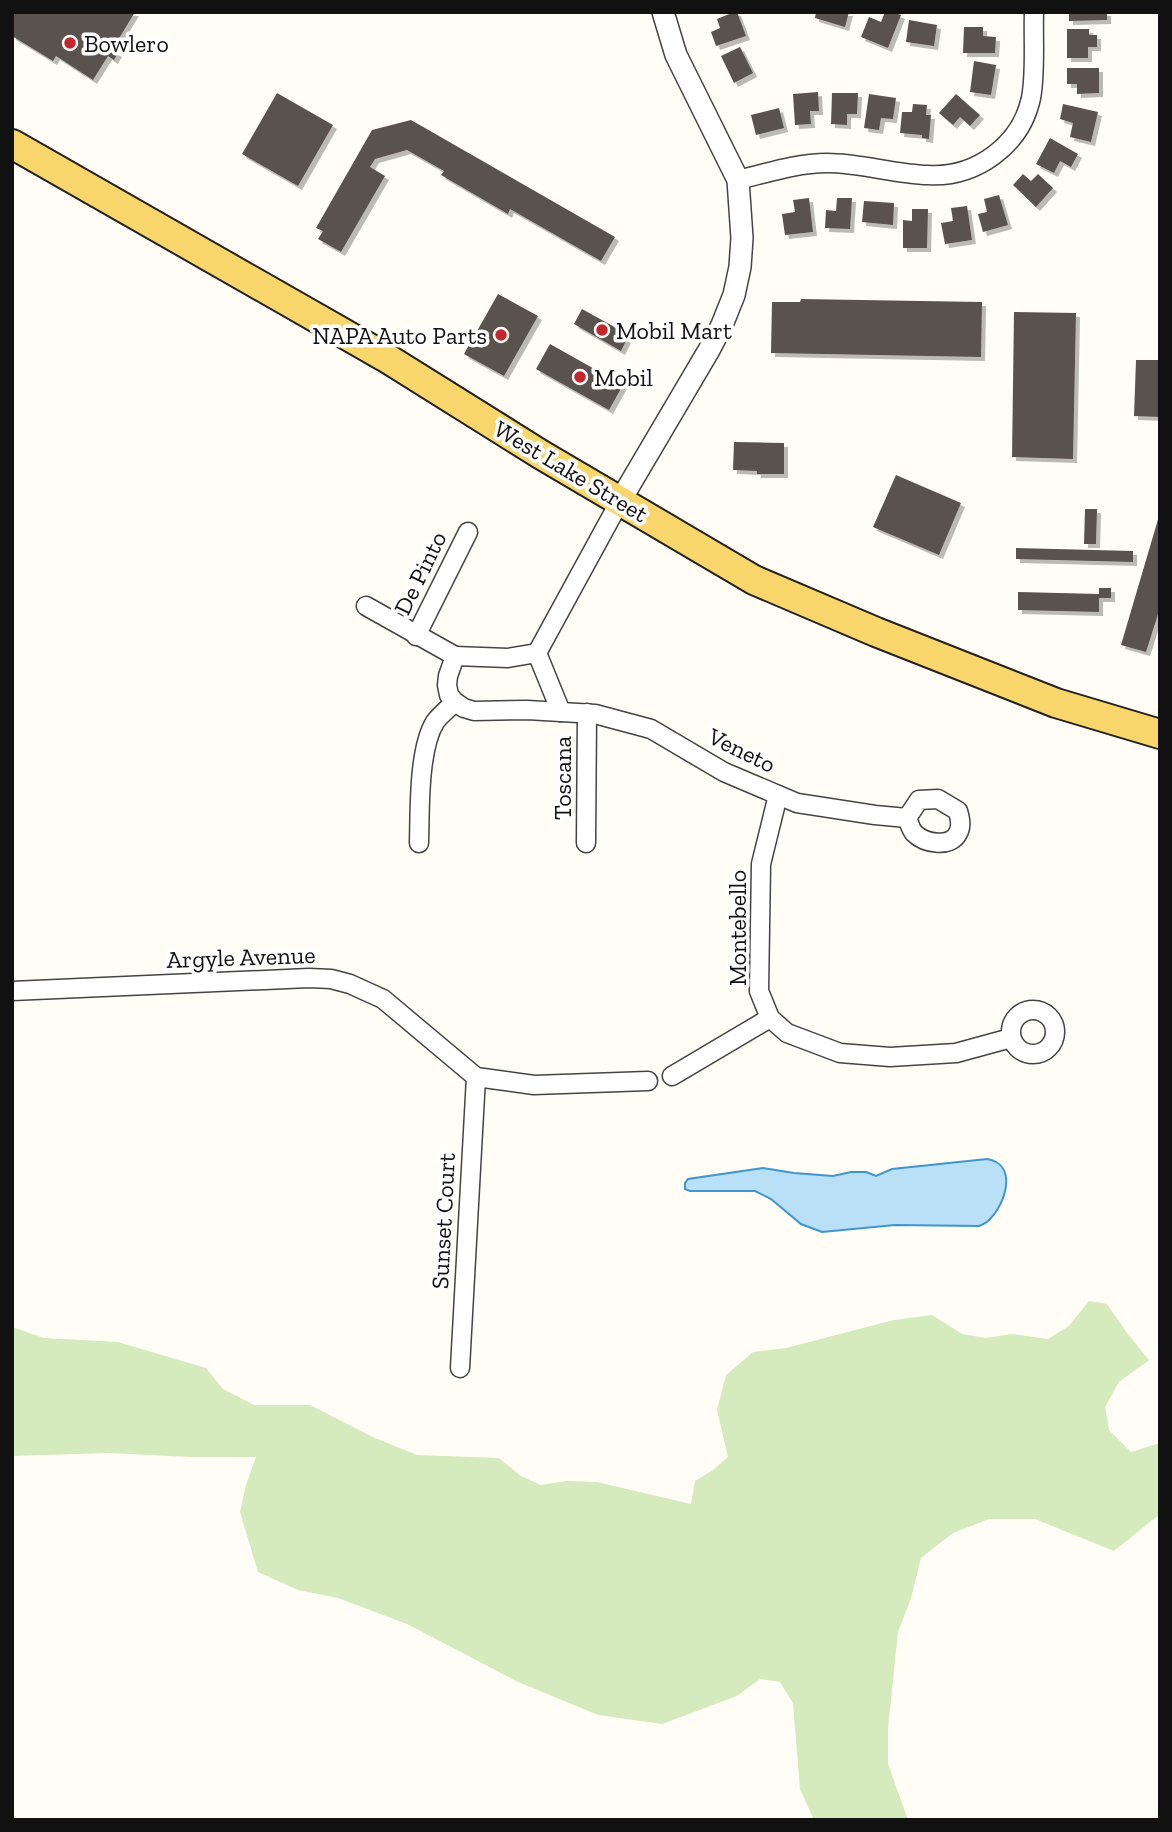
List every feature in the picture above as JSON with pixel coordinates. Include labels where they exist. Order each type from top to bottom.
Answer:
[{"type":"main road","name":"West Lake Street","points":[[12,144],[385,357],[540,454],[754,580],[876,632],[1056,703],[1160,734]]},
{"type":"street","points":[[537,653],[620,501],[709,350],[722,325],[740,268],[742,238],[738,180],[677,55],[663,12]]},
{"type":"street","points":[[738,180],[810,164],[849,164],[928,176],[958,173],[978,165],[1002,150],[1020,125],[1028,108],[1032,84],[1034,12]]},
{"type":"street","name":"De Pinto","points":[[416,635],[468,531]]},
{"type":"street","points":[[366,606],[455,656],[508,658],[537,653]]},
{"type":"street","points":[[537,653],[561,712]]},
{"type":"street","points":[[418,844],[421,779],[426,747],[435,722],[455,702],[449,695],[447,685],[455,656]]},
{"type":"street","name":"Veneto","points":[[455,702],[474,711],[527,710],[595,714],[651,729],[724,772],[797,803],[907,818]]},
{"type":"street","name":"Toscana","points":[[586,844],[587,713]]},
{"type":"street","name":"Montebello","points":[[770,1018],[759,991],[761,864],[778,795]]},
{"type":"street","name":"Argyle Avenue","points":[[12,991],[331,979],[367,990],[383,999],[476,1077]]},
{"type":"street","points":[[672,1076],[770,1018],[787,1033],[840,1053],[852,1054],[890,1057],[956,1053],[1011,1038]]},
{"type":"street","points":[[476,1077],[534,1085],[648,1082]]},
{"type":"street","name":"Sunset Court","points":[[460,1368],[476,1077]]},
{"type":"green space","points":[[1089,1301],[1107,1304],[1149,1360],[1119,1382],[1105,1407],[1109,1430],[1131,1452],[1160,1443],[1160,1514],[1114,1551],[1035,1519],[989,1519],[953,1533],[921,1558],[911,1598],[898,1632],[888,1728],[888,1764],[908,1820],[814,1820],[800,1789],[793,1703],[780,1682],[760,1679],[737,1696],[662,1724],[598,1715],[516,1681],[407,1624],[338,1598],[298,1590],[258,1572],[240,1512],[256,1457],[108,1453],[12,1456],[12,1327],[44,1338],[118,1342],[206,1368],[223,1389],[254,1405],[310,1405],[375,1438],[417,1455],[499,1458],[521,1476],[541,1485],[567,1481],[597,1482],[691,1504],[695,1481],[728,1457],[717,1410],[726,1375],[753,1352],[786,1348],[894,1320],[932,1315],[962,1334],[986,1338],[1012,1334],[1048,1339],[1069,1326]]},
{"type":"water","points":[[987,1159],[997,1162],[1003,1168],[1006,1185],[995,1213],[979,1226],[895,1225],[822,1232],[801,1224],[771,1199],[755,1191],[685,1189],[688,1179],[763,1168],[833,1176],[866,1172],[876,1176],[892,1169]]},
{"type":"building","name":"Bowlero","points":[[12,12],[135,12],[112,50],[118,53],[114,60],[108,56],[93,80],[56,56],[53,61],[12,36]]},
{"type":"building","points":[[737,12],[746,36],[716,46],[711,32],[720,28],[717,19]]},
{"type":"building","points":[[816,12],[849,12],[845,27],[815,18]]},
{"type":"building","points":[[885,12],[901,15],[888,48],[861,37],[869,17],[881,22]]},
{"type":"building","points":[[1069,12],[1107,12],[1107,20],[1069,21]]},
{"type":"building","points":[[909,20],[937,25],[934,46],[906,42]]},
{"type":"building","points":[[964,27],[983,27],[983,36],[996,37],[995,53],[963,53]]},
{"type":"building","points":[[1067,29],[1089,29],[1089,35],[1097,35],[1097,47],[1088,47],[1088,58],[1067,58]]},
{"type":"building","points":[[740,47],[753,73],[734,83],[721,56]]},
{"type":"building","points":[[974,61],[996,65],[991,95],[970,92]]},
{"type":"building","points":[[1067,68],[1099,68],[1099,93],[1077,94],[1077,84],[1067,84]]},
{"type":"building","points":[[818,92],[819,111],[810,111],[811,124],[795,125],[793,94]]},
{"type":"building","points":[[277,93],[333,125],[298,186],[242,154]]},
{"type":"building","points":[[832,93],[858,93],[857,114],[847,114],[847,125],[831,124]]},
{"type":"building","points":[[869,94],[896,98],[893,119],[881,118],[879,130],[864,128]]},
{"type":"building","points":[[956,94],[980,115],[970,126],[960,117],[953,125],[939,113]]},
{"type":"building","points":[[913,104],[927,105],[926,115],[931,115],[929,139],[922,138],[922,135],[900,133],[902,112],[912,112]]},
{"type":"building","points":[[1063,104],[1098,112],[1091,142],[1070,137],[1073,123],[1060,119]]},
{"type":"building","points":[[779,108],[784,128],[756,135],[751,115]]},
{"type":"building","points":[[411,120],[615,237],[601,261],[510,209],[508,214],[441,175],[444,171],[407,150],[375,159],[370,167],[385,176],[341,252],[318,239],[323,231],[316,228],[372,130]]},
{"type":"building","points":[[1050,138],[1078,154],[1071,167],[1060,161],[1054,173],[1036,164]]},
{"type":"building","points":[[1023,174],[1031,181],[1038,174],[1053,188],[1036,207],[1013,185]]},
{"type":"building","points":[[999,195],[1008,225],[983,232],[978,214],[987,212],[984,199]]},
{"type":"building","points":[[809,198],[813,232],[785,235],[782,214],[795,212],[793,200]]},
{"type":"building","points":[[837,198],[852,198],[850,229],[825,228],[826,210],[836,211]]},
{"type":"building","points":[[864,201],[894,203],[893,225],[862,222]]},
{"type":"building","points":[[967,206],[972,240],[945,244],[941,223],[953,221],[951,208]]},
{"type":"building","points":[[912,209],[928,209],[927,248],[903,248],[903,220],[912,221]]},
{"type":"building","name":"NAPA Auto Parts","points":[[498,294],[538,316],[504,376],[464,354]]},
{"type":"building","points":[[801,299],[982,302],[981,357],[771,353],[772,302],[800,302]]},
{"type":"building","name":"Mobil Mart","points":[[582,309],[629,335],[621,351],[574,324]]},
{"type":"building","points":[[1014,312],[1076,313],[1073,459],[1012,457]]},
{"type":"building","name":"Mobil","points":[[550,344],[623,385],[609,410],[536,369]]},
{"type":"building","points":[[1136,360],[1160,360],[1160,417],[1134,416]]},
{"type":"building","points":[[734,442],[784,443],[784,474],[757,474],[757,471],[733,470]]},
{"type":"building","points":[[896,475],[961,503],[939,555],[873,527]]},
{"type":"building","points":[[1085,509],[1097,509],[1096,544],[1084,544]]},
{"type":"building","points":[[1159,516],[1160,608],[1146,652],[1121,645]]},
{"type":"building","points":[[1016,548],[1133,551],[1133,562],[1016,559]]},
{"type":"building","points":[[1099,588],[1111,588],[1111,598],[1099,598],[1099,612],[1018,610],[1018,592],[1099,594]]},
{"type":"place","name":"Bowlero","points":[[70,43]]},
{"type":"place","name":"Mobil Mart","points":[[602,330]]},
{"type":"place","name":"NAPA Auto Parts","points":[[501,335]]},
{"type":"place","name":"Mobil","points":[[580,377]]}]
